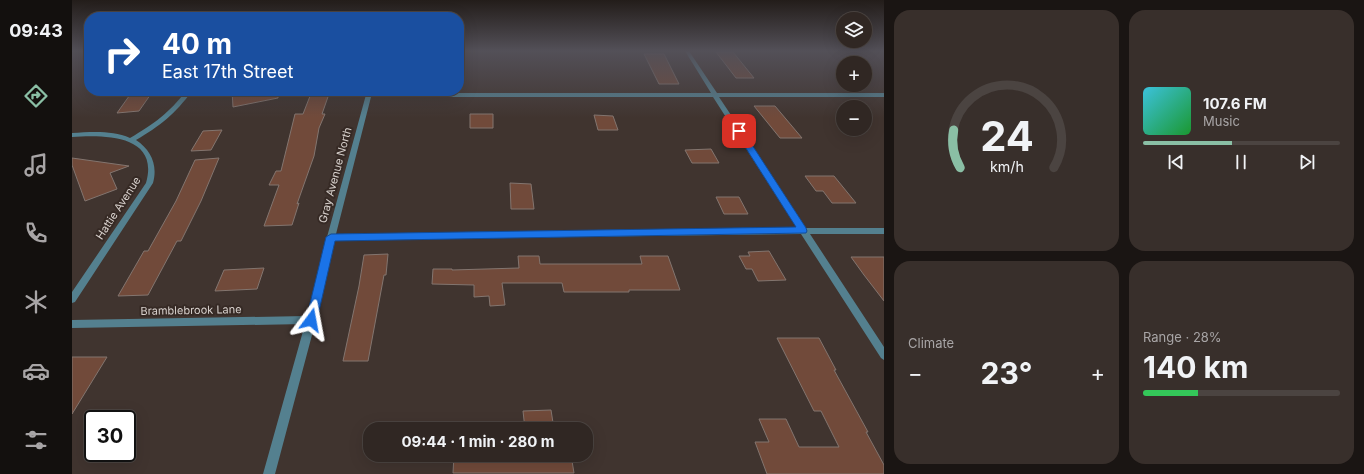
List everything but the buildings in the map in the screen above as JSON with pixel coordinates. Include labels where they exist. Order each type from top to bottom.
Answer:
[{"type":"street","points":[[701,73],[884,355]]},
{"type":"street","points":[[464,93],[884,95]]},
{"type":"street","points":[[131,140],[154,126],[176,108],[185,96]]},
{"type":"street","name":"Gray Avenue North","points":[[269,474],[369,96]]},
{"type":"street","name":"Hattie Avenue","points":[[72,135],[103,134],[131,140],[143,148],[152,165],[152,173],[150,178],[136,202],[72,299]]},
{"type":"street","points":[[331,237],[884,231]]},
{"type":"street","name":"Bramblebrook Lane","points":[[72,324],[311,320]]},
{"type":"route","points":[[311,320],[331,237],[803,231],[739,131]]}]
